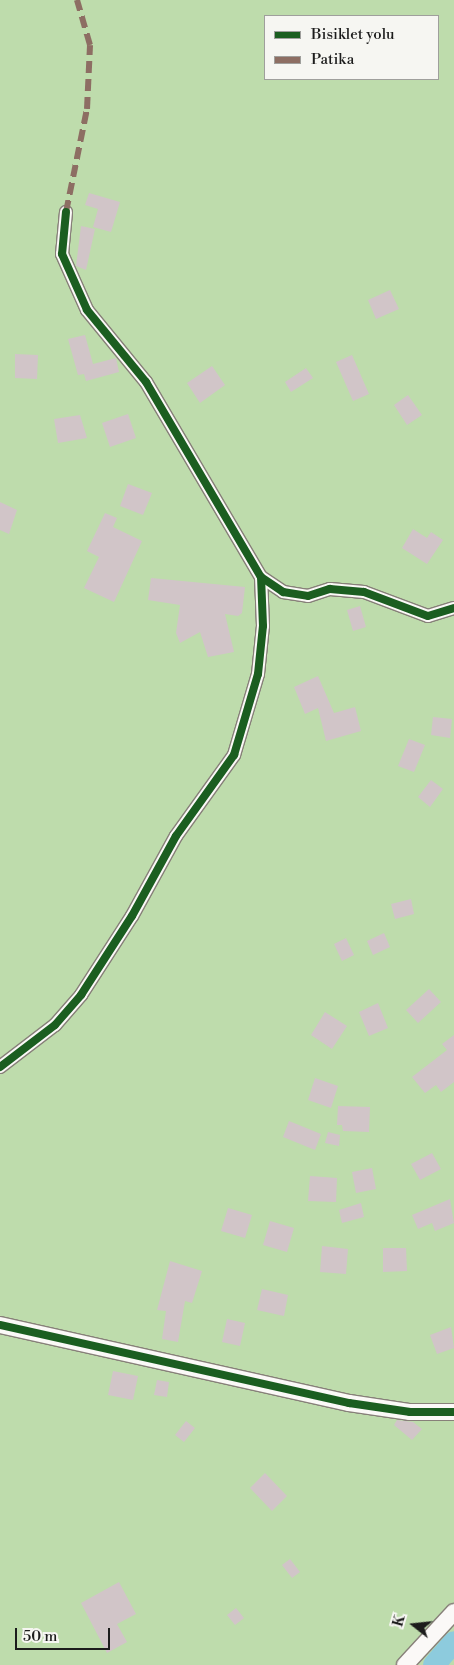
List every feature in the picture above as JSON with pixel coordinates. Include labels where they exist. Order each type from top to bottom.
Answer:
[{"type":"street","points":[[66,212],[62,254],[87,310],[146,382],[261,577],[283,592],[308,596],[330,589],[364,592],[428,616],[454,608]]},
{"type":"street","points":[[0,1067],[54,1025],[81,995],[132,916],[176,836],[234,755],[258,674],[263,626],[261,577]]},
{"type":"street","points":[[0,1325],[349,1403],[410,1412],[454,1412]]},
{"type":"street","points":[[405,1665],[454,1612]]},
{"type":"green space","points":[[0,0],[454,0],[454,1665],[0,1665]]},
{"type":"building","points":[[89,193],[120,202],[111,232],[93,227],[98,209],[85,205]]},
{"type":"building","points":[[81,226],[95,229],[86,270],[76,266]]},
{"type":"building","points":[[390,290],[399,309],[376,319],[368,300]]},
{"type":"building","points":[[85,335],[93,364],[116,358],[119,372],[86,381],[84,374],[78,375],[68,339]]},
{"type":"building","points":[[15,354],[38,355],[37,379],[15,378]]},
{"type":"building","points":[[352,355],[369,394],[353,401],[336,362]]},
{"type":"building","points":[[212,366],[225,385],[200,403],[187,383]]},
{"type":"building","points":[[306,368],[313,378],[291,392],[285,382]]},
{"type":"building","points":[[408,395],[422,415],[407,425],[394,405]]},
{"type":"building","points":[[128,414],[136,438],[110,447],[102,423]]},
{"type":"building","points":[[80,415],[87,438],[58,443],[54,419]]},
{"type":"building","points":[[128,484],[152,493],[143,515],[120,506]]},
{"type":"building","points":[[0,502],[17,510],[9,534],[0,530]]},
{"type":"building","points":[[105,513],[117,518],[113,527],[142,541],[114,602],[84,588],[99,557],[87,551]]},
{"type":"building","points":[[413,529],[427,538],[431,532],[443,540],[427,564],[402,548]]},
{"type":"building","points":[[151,578],[245,587],[242,613],[238,616],[225,614],[234,652],[208,657],[200,632],[180,643],[176,633],[180,605],[148,600]]},
{"type":"building","points":[[360,606],[366,627],[353,631],[347,610]]},
{"type":"building","points":[[318,676],[334,713],[355,707],[361,731],[326,741],[318,708],[305,714],[294,687]]},
{"type":"building","points":[[433,717],[452,719],[450,738],[431,735]]},
{"type":"building","points":[[409,739],[425,745],[414,772],[398,766]]},
{"type":"building","points":[[431,780],[443,789],[430,807],[418,797]]},
{"type":"building","points":[[411,899],[414,914],[395,919],[391,904]]},
{"type":"building","points":[[384,933],[390,947],[373,955],[367,941]]},
{"type":"building","points":[[346,938],[354,955],[342,961],[334,944]]},
{"type":"building","points":[[429,989],[441,1002],[418,1023],[406,1010]]},
{"type":"building","points":[[378,1003],[388,1028],[369,1036],[359,1012]]},
{"type":"building","points":[[325,1012],[347,1026],[332,1049],[311,1035]]},
{"type":"building","points":[[454,1035],[454,1082],[441,1092],[436,1085],[425,1093],[412,1077],[447,1050],[442,1044]]},
{"type":"building","points":[[315,1078],[338,1086],[331,1108],[308,1100]]},
{"type":"building","points":[[338,1106],[370,1107],[369,1132],[343,1131],[342,1125],[337,1125]]},
{"type":"building","points":[[289,1121],[321,1134],[315,1150],[283,1137]]},
{"type":"building","points":[[328,1132],[340,1135],[339,1146],[325,1143]]},
{"type":"building","points":[[432,1153],[441,1169],[420,1180],[411,1164]]},
{"type":"building","points":[[372,1168],[376,1189],[356,1193],[352,1172]]},
{"type":"building","points":[[310,1176],[337,1178],[336,1202],[308,1201]]},
{"type":"building","points":[[450,1199],[454,1223],[435,1231],[432,1223],[418,1229],[412,1215]]},
{"type":"building","points":[[361,1203],[364,1217],[342,1223],[339,1210]]},
{"type":"building","points":[[228,1208],[252,1215],[245,1238],[221,1231]]},
{"type":"building","points":[[270,1221],[294,1228],[287,1252],[263,1245]]},
{"type":"building","points":[[322,1246],[348,1249],[346,1274],[320,1272]]},
{"type":"building","points":[[383,1248],[406,1248],[407,1271],[383,1272]]},
{"type":"building","points":[[170,1261],[202,1271],[192,1303],[185,1301],[178,1342],[162,1339],[166,1311],[157,1310]]},
{"type":"building","points":[[262,1289],[288,1295],[284,1316],[257,1310]]},
{"type":"building","points":[[227,1319],[245,1323],[240,1346],[222,1342]]},
{"type":"building","points":[[451,1327],[454,1348],[437,1354],[430,1335]]},
{"type":"building","points":[[113,1371],[138,1376],[133,1400],[108,1395]]},
{"type":"building","points":[[157,1380],[169,1382],[167,1397],[154,1395]]},
{"type":"building","points":[[397,1420],[413,1422],[422,1429],[412,1440],[394,1425]]},
{"type":"building","points":[[186,1421],[195,1428],[184,1442],[175,1435]]},
{"type":"building","points":[[265,1473],[287,1496],[272,1511],[250,1488]]},
{"type":"building","points":[[290,1559],[300,1572],[292,1578],[282,1565]]},
{"type":"building","points":[[119,1582],[136,1614],[117,1624],[127,1642],[107,1653],[81,1603]]},
{"type":"building","points":[[236,1608],[244,1618],[235,1625],[227,1615]]},
{"type":"waterway","points":[[434,1665],[454,1642]]},
{"type":"marked path","points":[[66,212],[87,109],[90,45],[77,0]]},
{"type":"cycle path","points":[[66,212],[62,254],[87,310],[146,382],[261,577],[283,592],[308,596],[330,589],[364,592],[428,616],[454,608]]},
{"type":"cycle path","points":[[0,1067],[55,1025],[81,995],[132,916],[176,836],[234,755],[258,674],[263,626],[261,577]]},
{"type":"cycle path","points":[[0,1325],[349,1403],[410,1412],[454,1412]]}]
